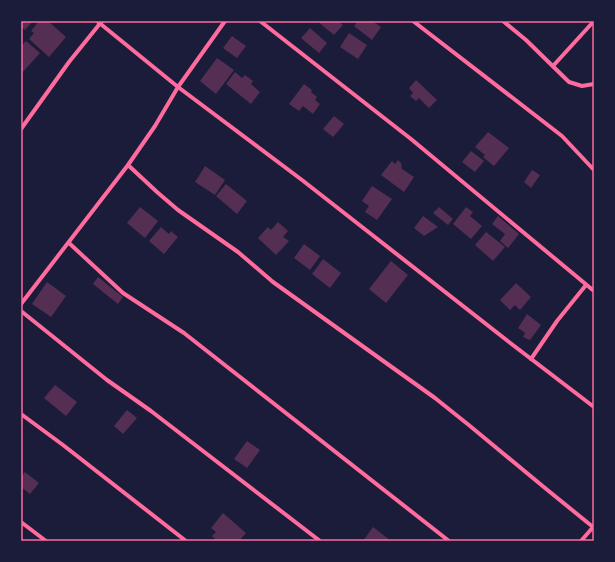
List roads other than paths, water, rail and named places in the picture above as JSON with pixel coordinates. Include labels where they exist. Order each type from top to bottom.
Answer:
[{"type":"street","points":[[21,304],[128,165],[155,126],[178,88],[225,21]]},
{"type":"street","points":[[260,21],[411,139],[594,291]]},
{"type":"street","points":[[413,21],[562,136],[594,170]]},
{"type":"street","points":[[504,21],[526,40],[569,82],[582,86],[594,84]]},
{"type":"street","points":[[552,66],[594,21]]},
{"type":"street","points":[[21,129],[68,62],[100,22],[178,88],[296,175],[594,407]]},
{"type":"street","points":[[128,165],[151,188],[178,210],[238,252],[273,282],[435,398],[594,526],[581,541]]},
{"type":"street","points":[[69,243],[123,293],[190,338],[449,541]]},
{"type":"street","points":[[531,359],[557,321],[586,285]]},
{"type":"street","points":[[21,311],[107,380],[157,416],[320,541]]},
{"type":"street","points":[[21,414],[186,541]]},
{"type":"street","points":[[21,522],[46,541]]}]
